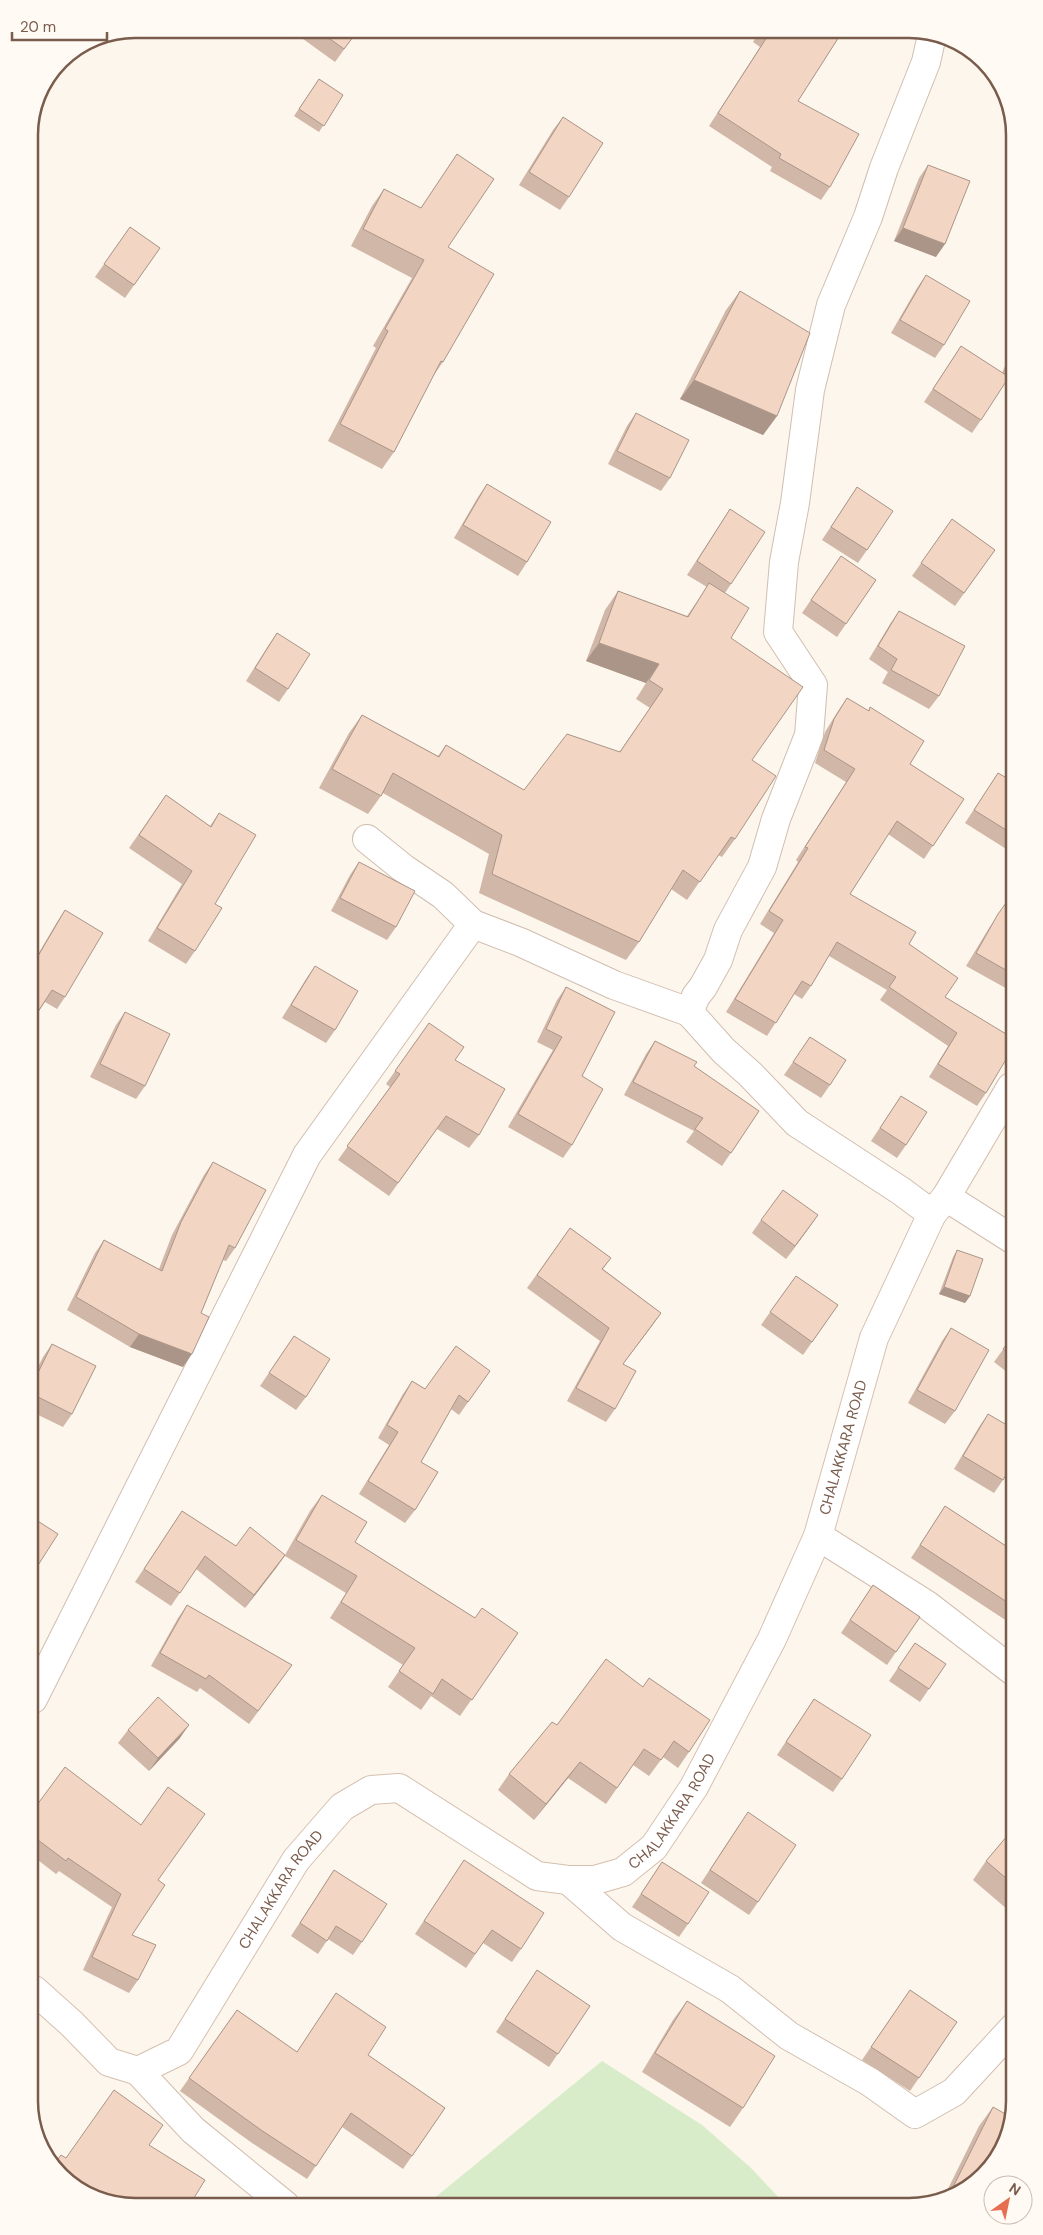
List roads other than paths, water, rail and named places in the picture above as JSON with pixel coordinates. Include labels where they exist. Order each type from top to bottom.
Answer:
[{"type":"street","points":[[689,1012],[696,996],[704,987],[718,960],[728,930],[762,867],[776,819],[809,736],[813,685],[778,632],[784,562],[795,503],[810,390],[831,305],[868,217],[884,168],[926,62],[931,40]]},
{"type":"street","points":[[367,839],[403,868],[443,895],[473,924],[520,942],[614,985],[689,1012],[724,1051],[750,1074],[797,1123],[901,1191],[1006,1236]]},
{"type":"street","points":[[38,1689],[308,1155],[473,924]]},
{"type":"street","name":"CHALAKKARA ROAD","points":[[138,2071],[179,2051],[296,1860],[342,1807],[371,1790],[399,1788],[537,1876],[568,1880],[595,1880],[623,1872],[654,1848],[694,1787],[772,1639],[818,1536],[874,1338],[939,1206],[1006,1095]]},
{"type":"street","points":[[818,1536],[927,1605],[1006,1665]]},
{"type":"street","points":[[568,1880],[622,1927],[730,1989],[789,2036],[870,2082],[916,2114],[954,2092],[1006,2036]]},
{"type":"street","points":[[38,1994],[72,2024],[109,2062],[138,2071],[193,2130],[275,2197]]}]
